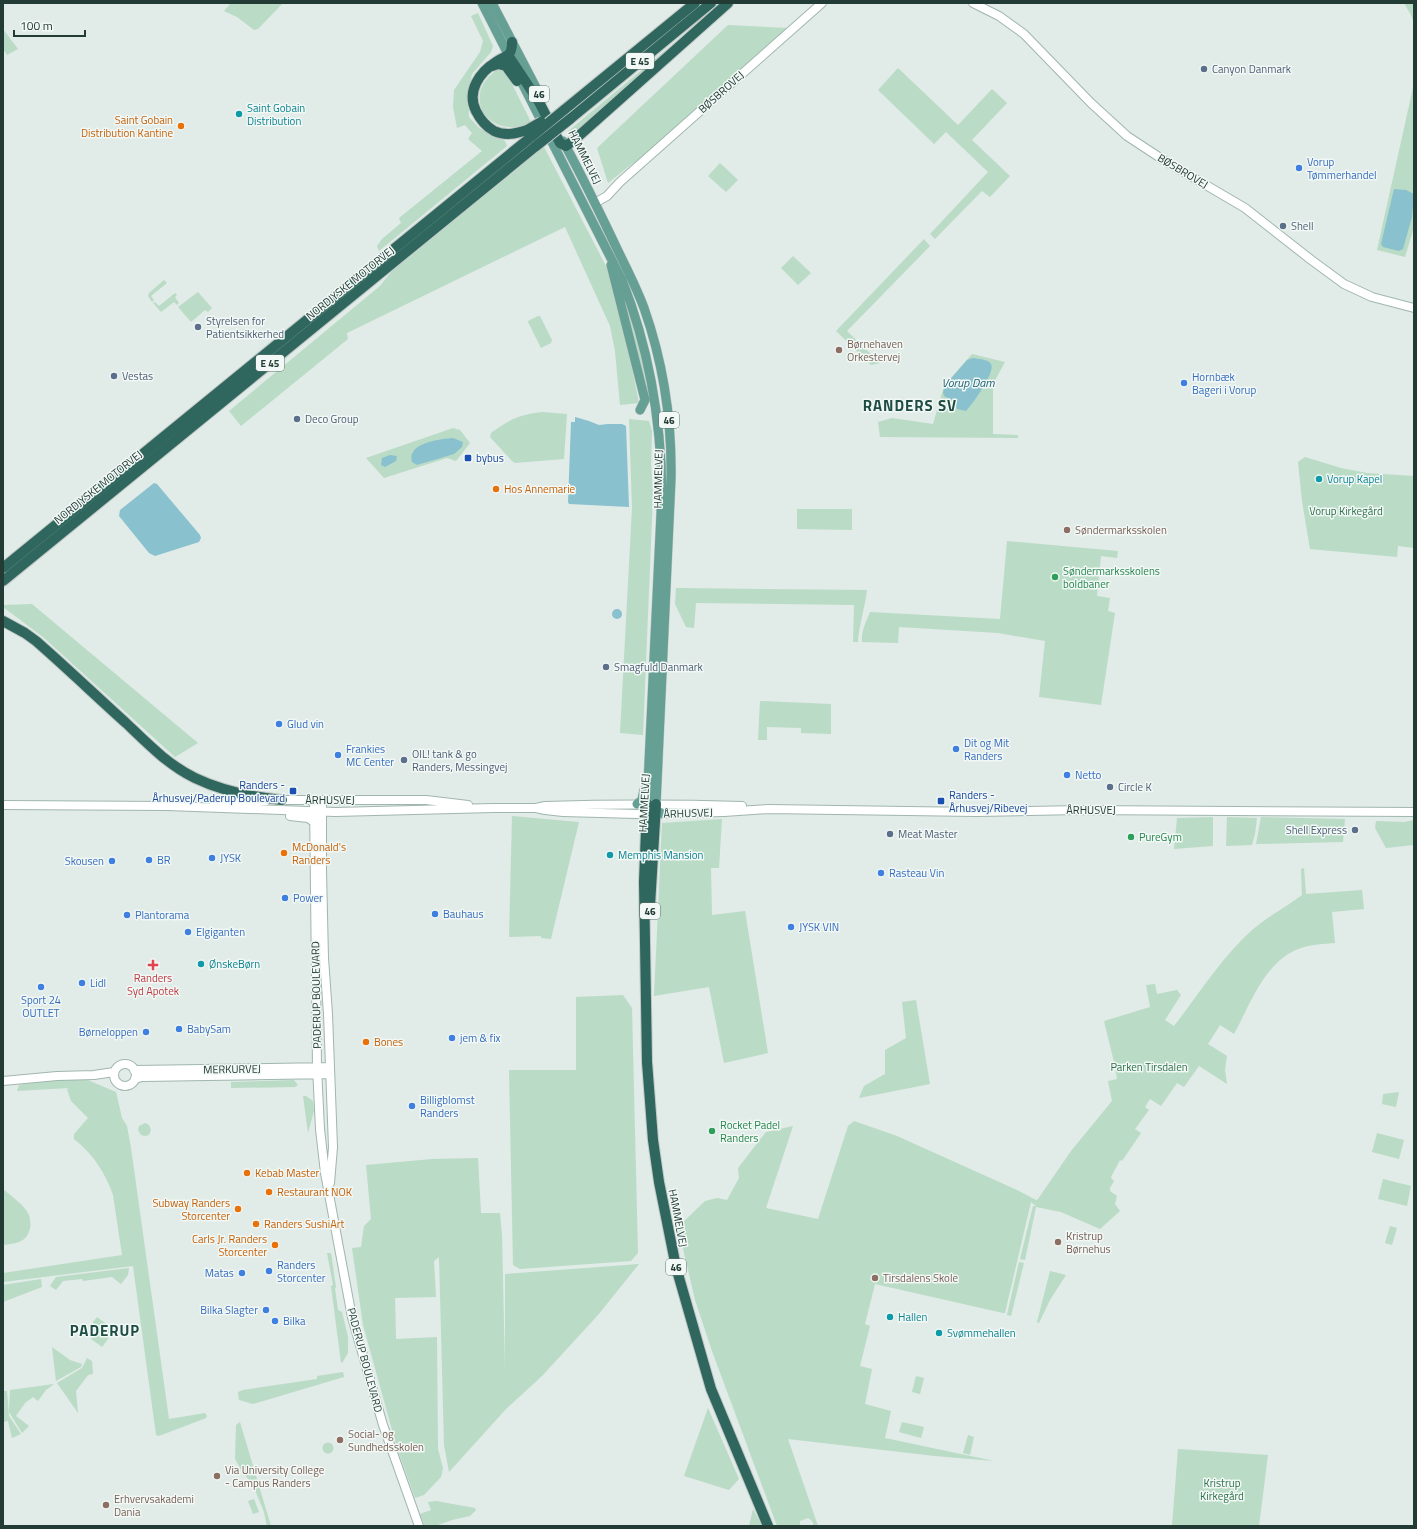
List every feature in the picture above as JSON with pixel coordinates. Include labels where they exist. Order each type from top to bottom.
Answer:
[{"type":"highway","points":[[512,42],[512,47],[508,54],[488,67],[479,77],[475,85],[473,96],[474,108],[479,117],[491,129],[506,134],[516,134],[531,138],[544,120],[565,112],[695,3]]},
{"type":"highway","name":"NORDJYSKE MOTORVEJ","points":[[3,568],[531,138],[711,3]]},
{"type":"highway","points":[[508,54],[539,102],[560,142],[566,146],[728,3]]},
{"type":"highway","points":[[488,67],[498,64],[506,66],[512,72],[530,101]]},
{"type":"highway","name":"NORDJYSKE MOTORVEJ","points":[[3,581],[531,138]]},
{"type":"highway","points":[[3,621],[36,641],[146,742],[181,770],[201,781],[232,792],[260,798],[282,800]]},
{"type":"highway","name":"HAMMELVEJ","points":[[646,994],[650,900],[651,809]]},
{"type":"highway","name":"HAMMELVEJ","points":[[651,809],[644,882],[647,1062],[653,1140],[659,1182],[676,1267],[710,1388],[768,1526]]},
{"type":"main road","name":"HAMMELVEJ","points":[[482,3],[530,101],[606,247],[627,292],[642,338],[652,384],[660,442],[662,493],[652,719],[651,809]]},
{"type":"main road","name":"HAMMELVEJ","points":[[492,3],[566,146],[629,274],[645,313],[658,361],[669,424],[671,479],[651,809]]},
{"type":"main road","points":[[552,143],[585,194],[593,201],[589,214]]},
{"type":"main road","points":[[606,247],[645,400],[640,410]]},
{"type":"street","name":"BØSBROVEJ","points":[[593,201],[606,196],[822,3]]},
{"type":"street","name":"BØSBROVEJ","points":[[973,3],[999,16],[1024,34],[1091,103],[1127,136],[1165,161],[1245,208],[1310,259],[1345,284],[1372,296],[1414,308]]},
{"type":"street","name":"ÅRHUSVEJ","points":[[167,806],[282,800],[318,804],[335,812],[536,808],[545,806],[651,809],[976,812],[1081,810],[1414,812]]},
{"type":"street","name":"ÅRHUSVEJ","points":[[3,805],[167,806],[236,809],[426,800],[493,808]]},
{"type":"street","name":"PADERUP BOULEVARD","points":[[318,804],[314,822],[318,1071],[320,1129],[325,1173],[329,1190],[334,1228],[352,1317],[383,1425],[420,1526]]},
{"type":"street","name":"PADERUP BOULEVARD","points":[[318,804],[333,1147],[329,1190]]},
{"type":"street","name":"ÅRHUSVEJ","points":[[536,808],[563,812],[718,805],[768,809]]},
{"type":"street","points":[[236,809],[308,818],[314,822]]},
{"type":"street","points":[[324,922],[327,821],[331,814],[335,812]]},
{"type":"street","points":[[123,1064],[134,1070],[135,1078],[131,1084],[124,1086],[118,1083],[115,1075],[119,1066],[123,1064]]},
{"type":"street","name":"MERKURVEJ","points":[[134,1070],[318,1071]]},
{"type":"street","name":"MERKURVEJ","points":[[135,1078],[330,1070]]},
{"type":"street","points":[[3,1081],[56,1076],[115,1075]]},
{"type":"green space","points":[[231,3],[283,3],[258,29],[254,30],[237,17],[224,11]]},
{"type":"green space","points":[[1404,3],[1414,3],[1414,24],[1411,15]]},
{"type":"green space","points":[[478,13],[493,46],[491,52],[472,74],[468,91],[469,117],[479,128],[505,141],[507,146],[379,251],[377,246],[382,239],[401,223],[399,218],[482,151],[468,139],[472,133],[465,125],[457,128],[453,107],[454,90],[480,52],[483,41],[471,16]]},
{"type":"green space","points":[[697,24],[698,25],[578,133],[567,132]]},
{"type":"green space","points":[[728,25],[788,28],[639,160],[608,183],[597,148]]},
{"type":"green space","points":[[3,29],[18,49],[7,55],[3,49]]},
{"type":"green space","points":[[898,68],[958,125],[992,89],[1007,103],[972,140],[1010,176],[990,197],[982,191],[935,239],[930,234],[988,172],[946,132],[934,144],[878,90]]},
{"type":"green space","points":[[497,70],[506,72],[531,122],[516,127],[503,126],[492,122],[484,114],[480,103],[480,92],[486,81]]},
{"type":"green space","points":[[1414,83],[1414,227],[1405,257],[1377,250]]},
{"type":"green space","points":[[544,147],[607,268],[632,368],[639,403],[620,405],[615,351],[610,326],[565,227],[347,333],[348,339],[241,426],[229,411],[380,286],[391,272]]},
{"type":"green space","points":[[720,163],[738,180],[726,192],[708,176]]},
{"type":"green space","points":[[924,239],[930,246],[847,331],[880,363],[871,365],[836,331]]},
{"type":"green space","points":[[793,256],[811,273],[798,285],[781,268]]},
{"type":"green space","points":[[164,280],[167,283],[151,296],[154,300],[152,302],[148,296],[149,293]]},
{"type":"green space","points":[[198,292],[212,308],[208,312],[205,310],[191,322],[178,307]]},
{"type":"green space","points":[[175,293],[177,295],[175,297],[179,303],[177,305],[174,302],[161,312],[153,303],[155,302],[159,306]]},
{"type":"green space","points":[[624,297],[645,365],[651,403],[648,401],[621,298]]},
{"type":"green space","points":[[540,316],[552,340],[551,343],[541,348],[528,322]]},
{"type":"green space","points":[[972,354],[1005,362],[993,384],[993,434],[1018,435],[1018,438],[880,437],[878,422],[892,418],[933,424],[944,386]]},
{"type":"green space","points":[[542,412],[567,414],[564,459],[515,463],[490,437],[491,433],[515,418]]},
{"type":"green space","points":[[629,419],[649,421],[652,431],[651,465],[653,495],[643,735],[620,733],[632,508]]},
{"type":"green space","points":[[453,428],[460,430],[470,443],[456,461],[447,458],[384,478],[366,458]],"holes":[[[422,445],[430,460],[417,465],[412,452]]]},
{"type":"green space","name":"Vorup Kirkegård","points":[[1305,457],[1341,468],[1367,473],[1414,476],[1414,548],[1398,546],[1397,557],[1310,549],[1302,501],[1298,462]]},
{"type":"green space","points":[[797,509],[852,509],[852,530],[797,529]]},
{"type":"green space","points":[[1007,541],[1118,551],[1117,558],[1101,556],[1097,596],[1110,598],[1108,611],[1115,613],[1101,705],[1039,697],[1045,641],[998,633],[899,627],[898,643],[862,642],[863,630],[870,612],[1000,619]]},
{"type":"green space","points":[[676,588],[867,590],[858,642],[853,642],[854,605],[696,603],[694,628],[686,627],[675,604]]},
{"type":"green space","points":[[32,604],[198,743],[175,757],[43,637],[3,607],[3,605]]},
{"type":"green space","points":[[760,701],[831,704],[831,734],[801,733],[801,728],[767,727],[767,740],[758,740]]},
{"type":"green space","points":[[512,816],[579,822],[551,939],[541,938],[541,936],[509,937]]},
{"type":"green space","points":[[1213,817],[1213,846],[1174,849],[1177,818]]},
{"type":"green space","points":[[1227,817],[1257,818],[1252,845],[1226,846]]},
{"type":"green space","points":[[1261,817],[1345,819],[1343,842],[1256,844]]},
{"type":"green space","points":[[722,819],[719,868],[711,868],[712,915],[745,911],[768,1053],[724,1063],[709,987],[654,996],[662,823]]},
{"type":"green space","points":[[1414,820],[1414,845],[1386,848],[1375,828],[1376,821],[1404,822]]},
{"type":"green space","name":"Parken Tirsdalen","points":[[1304,868],[1306,894],[1362,890],[1364,909],[1332,912],[1335,943],[1309,946],[1288,954],[1268,972],[1253,996],[1234,1034],[1220,1025],[1208,1044],[1227,1056],[1225,1070],[1227,1084],[1199,1066],[1184,1087],[1177,1083],[1161,1106],[1150,1099],[1145,1107],[1149,1110],[1135,1129],[1141,1133],[1122,1161],[1120,1160],[1111,1177],[1114,1181],[1110,1191],[1117,1196],[1115,1204],[1120,1211],[1100,1229],[1061,1212],[1036,1207],[1025,1260],[1020,1259],[1033,1206],[1036,1206],[1031,1202],[1005,1313],[875,1284],[865,1324],[870,1326],[860,1366],[872,1369],[865,1404],[891,1411],[885,1438],[994,1461],[935,1456],[788,1439],[818,1526],[814,1526],[812,1521],[808,1518],[800,1521],[800,1526],[777,1526],[712,1351],[695,1300],[678,1227],[705,1201],[717,1198],[727,1200],[739,1178],[738,1168],[766,1132],[793,1126],[766,1208],[818,1219],[848,1126],[854,1121],[897,1136],[1036,1200],[1038,1199],[1071,1151],[1112,1101],[1108,1081],[1117,1079],[1104,1021],[1150,1007],[1146,985],[1155,984],[1157,994],[1177,990],[1181,995],[1165,1020],[1174,1026],[1230,952],[1258,925],[1302,895],[1301,869]]},
{"type":"green space","points":[[623,995],[632,1008],[638,1253],[631,1261],[520,1269],[513,1265],[509,1070],[576,1070],[576,997]]},
{"type":"green space","points":[[916,1000],[930,1084],[859,1098],[864,1086],[885,1074],[885,1050],[906,1038],[902,1002]]},
{"type":"green space","points":[[64,1078],[83,1078],[116,1092],[122,1118],[127,1126],[131,1148],[169,1419],[205,1413],[207,1416],[206,1418],[159,1436],[156,1435],[133,1266],[3,1282],[3,1273],[122,1255],[113,1195],[110,1187],[93,1157],[74,1139],[74,1134],[88,1118],[71,1101],[67,1089],[69,1088],[17,1091],[19,1085]]},
{"type":"green space","points":[[294,1080],[298,1085],[295,1087],[231,1088],[231,1082]]},
{"type":"green space","points":[[1399,1092],[1396,1107],[1382,1104],[1383,1094]]},
{"type":"green space","points":[[303,1096],[306,1096],[313,1101],[314,1111],[308,1133]]},
{"type":"green space","points":[[145,1123],[149,1125],[151,1130],[149,1135],[145,1136],[141,1135],[138,1130],[139,1126]]},
{"type":"green space","points":[[1377,1133],[1404,1140],[1399,1159],[1372,1152]]},
{"type":"green space","points":[[478,1158],[481,1213],[500,1213],[502,1235],[505,1369],[505,1274],[639,1264],[598,1315],[542,1376],[506,1409],[449,1472],[444,1445],[439,1257],[434,1261],[436,1297],[395,1298],[396,1339],[437,1337],[438,1449],[443,1468],[441,1477],[424,1495],[415,1498],[397,1448],[363,1325],[352,1248],[361,1247],[364,1226],[371,1219],[366,1165],[432,1159]]},
{"type":"green space","points":[[1383,1179],[1411,1186],[1407,1206],[1378,1199]]},
{"type":"green space","points":[[3,1189],[24,1207],[30,1218],[30,1227],[27,1235],[21,1241],[3,1245]]},
{"type":"green space","points":[[1390,1226],[1397,1228],[1392,1245],[1385,1243]]},
{"type":"green space","points":[[327,1253],[331,1253],[338,1310],[342,1312],[348,1337],[348,1353],[342,1363],[331,1286],[333,1285]]},
{"type":"green space","points":[[1019,1262],[1024,1263],[1011,1316],[1007,1315]]},
{"type":"green space","points":[[129,1268],[128,1275],[121,1284],[112,1277],[83,1281],[82,1279],[63,1281],[56,1290],[50,1286],[56,1277]]},
{"type":"green space","points":[[1050,1271],[1066,1275],[1050,1300],[1039,1323],[1037,1322]]},
{"type":"green space","points":[[41,1279],[42,1287],[3,1302],[3,1285]]},
{"type":"green space","points":[[97,1317],[115,1330],[102,1347],[91,1339],[95,1333],[93,1322]]},
{"type":"green space","points":[[52,1347],[70,1360],[82,1364],[81,1367],[56,1381]]},
{"type":"green space","points":[[87,1358],[92,1361],[93,1374],[88,1375],[76,1391],[78,1413],[57,1383],[82,1368]]},
{"type":"green space","points":[[343,1372],[344,1377],[253,1404],[239,1400],[238,1392],[243,1390],[317,1379],[317,1376]]},
{"type":"green space","points":[[916,1376],[924,1378],[920,1394],[912,1392]]},
{"type":"green space","points":[[54,1384],[46,1390],[38,1401],[33,1397],[25,1403],[16,1416],[29,1426],[22,1433],[9,1412],[10,1390]]},
{"type":"green space","points":[[3,1391],[7,1391],[9,1416],[21,1434],[12,1438],[8,1421],[3,1422]]},
{"type":"green space","points":[[708,1408],[739,1479],[729,1490],[684,1476]]},
{"type":"green space","points":[[240,1422],[271,1526],[267,1526],[264,1512],[252,1483],[243,1473],[235,1459],[236,1425]]},
{"type":"green space","points":[[902,1422],[924,1427],[921,1438],[899,1432]]},
{"type":"green space","points":[[968,1435],[974,1437],[970,1455],[963,1453]]},
{"type":"green space","points":[[326,1443],[330,1443],[332,1444],[332,1452],[326,1453],[323,1450],[323,1446]]},
{"type":"green space","name":"Kristrup Kirkegård","points":[[1178,1449],[1268,1455],[1259,1526],[1172,1526]]},
{"type":"green space","points":[[254,1499],[259,1512],[253,1514],[248,1501]]},
{"type":"green space","points":[[436,1501],[475,1508],[476,1510],[470,1516],[435,1526],[425,1526],[420,1514],[431,1510],[428,1502]]},
{"type":"green space","points":[[753,1509],[762,1526],[749,1526]]},
{"type":"water","points":[[1394,189],[1406,190],[1414,194],[1412,217],[1403,249],[1399,251],[1383,247],[1381,244]]},
{"type":"water","name":"Vorup Dam","points":[[973,358],[990,362],[992,368],[983,388],[966,411],[957,409],[954,401],[944,396],[943,392],[947,383],[967,360]]},
{"type":"water","points":[[575,417],[599,425],[622,424],[626,426],[629,507],[569,504],[571,422],[575,422]]},
{"type":"water","points":[[453,438],[463,442],[462,447],[454,454],[417,465],[412,462],[414,450],[419,446],[433,441]]},
{"type":"water","points":[[390,455],[397,456],[396,461],[385,467],[381,465],[382,458]]},
{"type":"water","points":[[154,483],[157,484],[200,535],[201,538],[199,542],[155,556],[149,553],[119,516],[120,510]]},
{"type":"water","points":[[615,609],[619,609],[622,614],[619,619],[615,619],[612,616],[612,612]]},
{"type":"place","name":"Canyon Danmark","points":[[1204,69]]},
{"type":"place","name":"Saint Gobain Distribution","points":[[239,114]]},
{"type":"place","name":"Saint Gobain Distribution Kantine","points":[[181,126]]},
{"type":"place","name":"Vorup Tømmerhandel","points":[[1299,168]]},
{"type":"place","name":"Shell","points":[[1283,226]]},
{"type":"place","name":"Styrelsen for Patientsikkerhed","points":[[198,327]]},
{"type":"place","name":"Børnehaven Orkestervej","points":[[839,350]]},
{"type":"place","name":"Vestas","points":[[114,376]]},
{"type":"place","name":"Hornbæk Bageri i Vorup","points":[[1184,383]]},
{"type":"place","name":"Deco Group","points":[[297,419]]},
{"type":"place","name":"bybus","points":[[468,458]]},
{"type":"place","name":"Vorup Kapel","points":[[1319,479]]},
{"type":"place","name":"Hos Annemarie","points":[[496,489]]},
{"type":"place","name":"Søndermarksskolen","points":[[1067,530]]},
{"type":"place","name":"Søndermarksskolens boldbaner","points":[[1055,577]]},
{"type":"place","name":"Smagfuld Danmark","points":[[606,667]]},
{"type":"place","name":"Glud vin","points":[[279,724]]},
{"type":"place","name":"Dit og Mit Randers","points":[[956,749]]},
{"type":"place","name":"Frankies MC Center","points":[[338,755]]},
{"type":"place","name":"OIL! tank & go Randers, Messingvej","points":[[404,760]]},
{"type":"place","name":"Netto","points":[[1067,775]]},
{"type":"place","name":"Circle K","points":[[1110,787]]},
{"type":"place","name":"Randers - Århusvej/Paderup Boulevard","points":[[293,791]]},
{"type":"place","name":"Randers - Århusvej/Ribevej","points":[[941,801]]},
{"type":"place","name":"Shell Express","points":[[1355,830]]},
{"type":"place","name":"Meat Master","points":[[890,834]]},
{"type":"place","name":"PureGym","points":[[1131,837]]},
{"type":"place","name":"McDonald's Randers","points":[[284,853]]},
{"type":"place","name":"Memphis Mansion","points":[[610,855]]},
{"type":"place","name":"JYSK","points":[[212,858]]},
{"type":"place","name":"BR","points":[[149,860]]},
{"type":"place","name":"Skousen","points":[[112,861]]},
{"type":"place","name":"Rasteau Vin","points":[[881,873]]},
{"type":"place","name":"Power","points":[[285,898]]},
{"type":"place","name":"Bauhaus","points":[[435,914]]},
{"type":"place","name":"Plantorama","points":[[127,915]]},
{"type":"place","name":"JYSK VIN","points":[[791,927]]},
{"type":"place","name":"Elgiganten","points":[[188,932]]},
{"type":"place","name":"ØnskeBørn","points":[[201,964]]},
{"type":"place","name":"Randers Syd Apotek","points":[[153,965]]},
{"type":"place","name":"Lidl","points":[[82,983]]},
{"type":"place","name":"Sport 24 OUTLET","points":[[41,987]]},
{"type":"place","name":"BabySam","points":[[179,1029]]},
{"type":"place","name":"Børneloppen","points":[[146,1032]]},
{"type":"place","name":"jem & fix","points":[[452,1038]]},
{"type":"place","name":"Bones","points":[[366,1042]]},
{"type":"place","name":"Billigblomst Randers","points":[[412,1106]]},
{"type":"place","name":"Rocket Padel Randers","points":[[712,1131]]},
{"type":"place","name":"Kebab Master","points":[[247,1173]]},
{"type":"place","name":"Restaurant NOK","points":[[269,1192]]},
{"type":"place","name":"Subway Randers Storcenter","points":[[238,1209]]},
{"type":"place","name":"Randers SushiArt","points":[[256,1224]]},
{"type":"place","name":"Kristrup Børnehus","points":[[1058,1242]]},
{"type":"place","name":"Carls Jr. Randers Storcenter","points":[[275,1245]]},
{"type":"place","name":"Randers Storcenter","points":[[269,1271]]},
{"type":"place","name":"Matas","points":[[242,1273]]},
{"type":"place","name":"Tirsdalens Skole","points":[[875,1278]]},
{"type":"place","name":"Bilka Slagter","points":[[266,1310]]},
{"type":"place","name":"Hallen","points":[[890,1317]]},
{"type":"place","name":"Bilka","points":[[275,1321]]},
{"type":"place","name":"Svømmehallen","points":[[939,1333]]},
{"type":"place","name":"Social- og Sundhedsskolen","points":[[340,1440]]},
{"type":"place","name":"Via University College - Campus Randers","points":[[217,1476]]},
{"type":"place","name":"Erhvervsakademi Dania","points":[[106,1505]]},
{"type":"district","name":"RANDERS SV","points":[[910,405]]},
{"type":"district","name":"PADERUP","points":[[105,1330]]}]
